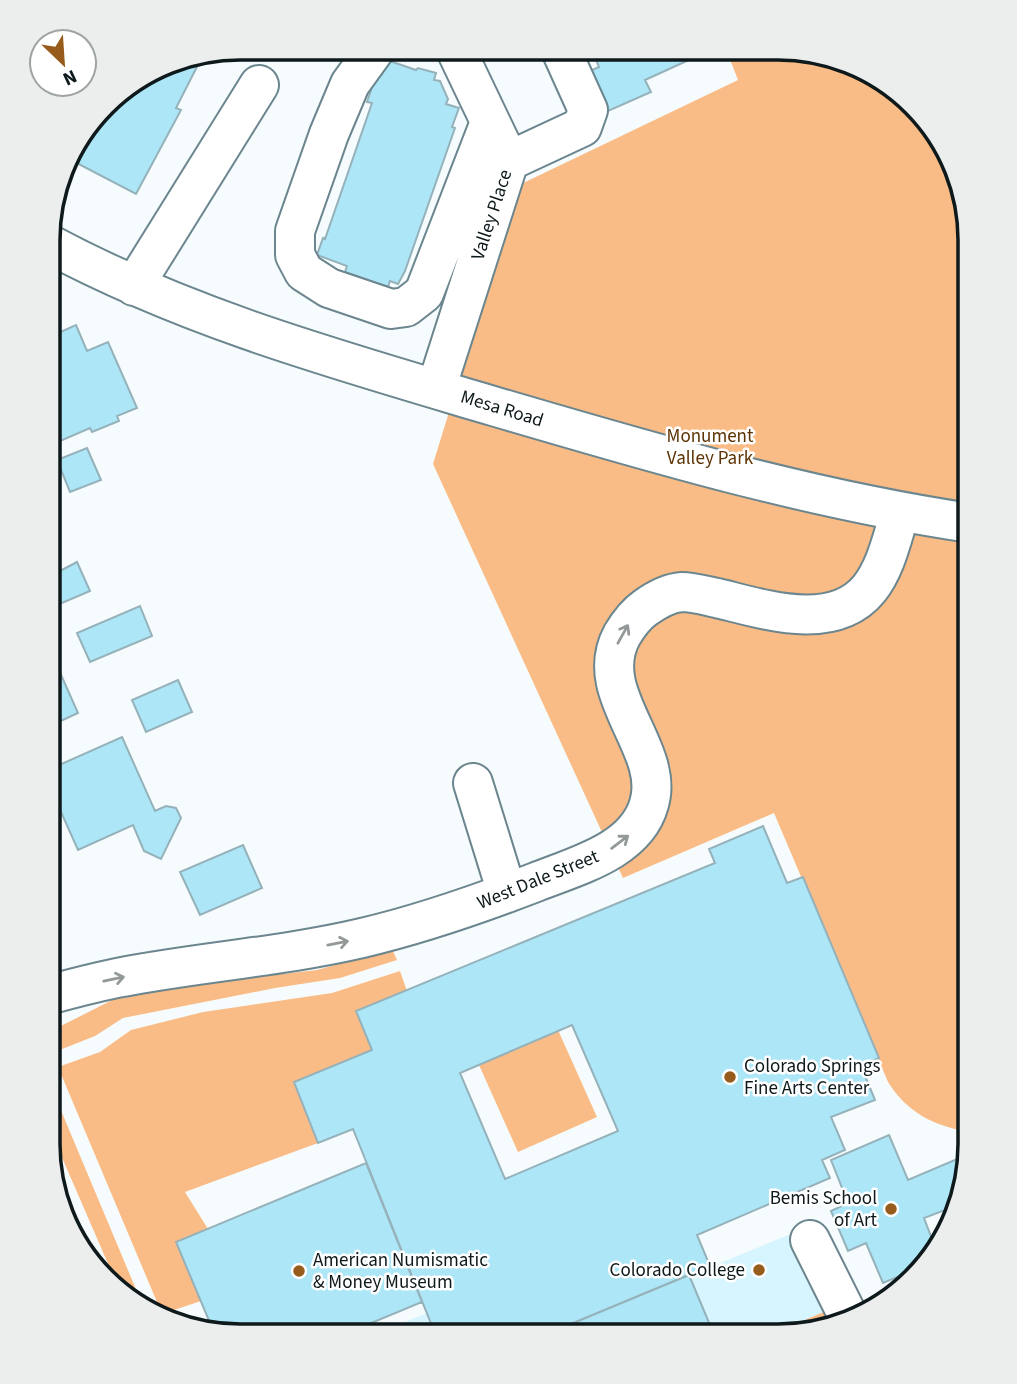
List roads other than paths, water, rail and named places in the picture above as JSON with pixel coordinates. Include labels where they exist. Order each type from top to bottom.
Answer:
[{"type":"street","points":[[367,60],[350,84],[329,134],[295,231],[295,255],[304,272],[329,288],[391,309],[406,307],[424,293],[490,122]]},
{"type":"street","name":"Valley Place","points":[[436,389],[509,162],[461,60]]},
{"type":"street","points":[[509,162],[583,127],[588,110],[565,60]]},
{"type":"street","points":[[134,286],[259,85]]},
{"type":"street","name":"Mesa Road","points":[[60,249],[134,286],[258,334],[436,389],[792,489],[900,513],[958,521]]},
{"type":"street","name":"West Dale Street","points":[[60,992],[118,978],[359,939],[419,924],[507,893],[605,853],[626,840],[641,822],[650,803],[651,780],[614,680],[618,643],[641,611],[660,598],[682,592],[797,614],[840,609],[868,590],[880,571],[900,513]]},
{"type":"street","points":[[472,783],[507,893]]},
{"type":"street","points":[[810,1240],[845,1311]]},
{"type":"place","name":"Colorado Springs Fine Arts Center","points":[[730,1077]]},
{"type":"place","name":"Bemis School of Art","points":[[891,1209]]},
{"type":"place","name":"Colorado College","points":[[759,1270]]},
{"type":"place","name":"American Numismatic & Money Museum","points":[[299,1271]]},
{"type":"park label","name":"Monument Valley Park","points":[[710,447]]}]
